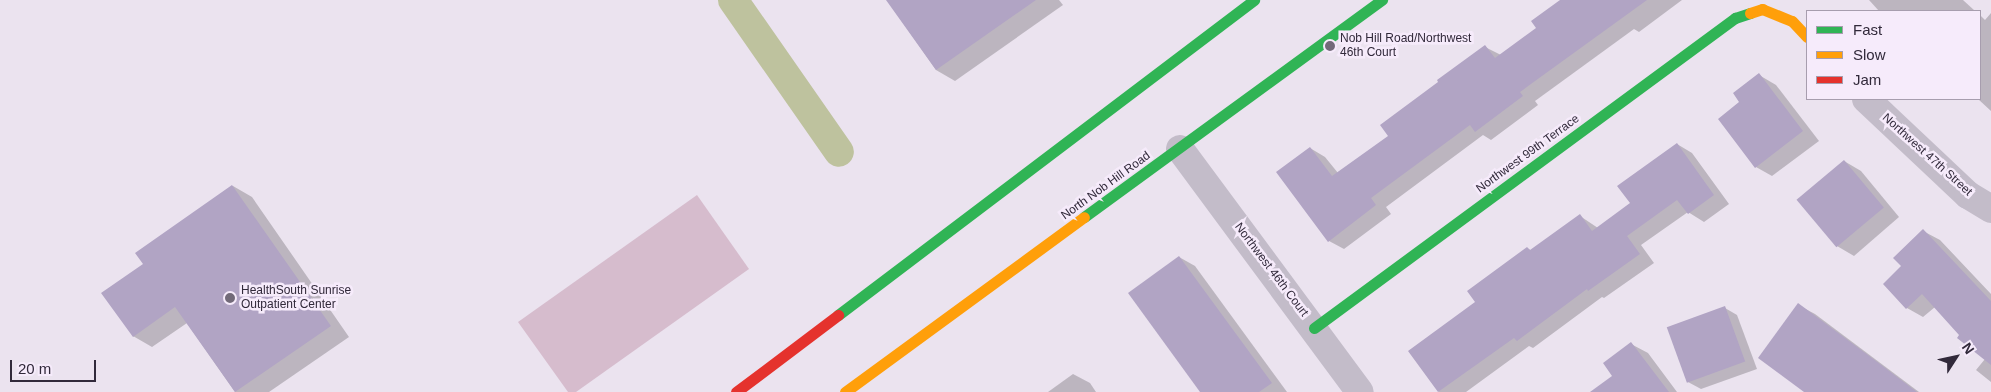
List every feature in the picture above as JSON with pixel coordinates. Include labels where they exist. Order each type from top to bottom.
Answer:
[{"type":"main road","points":[[736,392],[1254,0]]},
{"type":"main road","name":"North Nob Hill Road","points":[[845,392],[1382,0]]},
{"type":"main road","name":"Northwest 99th Terrace","points":[[1314,328],[1736,18],[1762,9],[1792,22],[1806,36]]},
{"type":"street","name":"Northwest 47th Street","points":[[1867,100],[1968,194],[1991,209]]},
{"type":"street","name":"Northwest 46th Court","points":[[1180,148],[1360,392]]},
{"type":"shaded area","points":[[697,195],[749,269],[576,392],[568,392],[518,322]]},
{"type":"building","points":[[886,0],[1036,0],[936,70]]},
{"type":"building","points":[[1560,0],[1647,0],[1520,92],[1523,96],[1475,132],[1470,125],[1371,198],[1376,205],[1328,242],[1276,172],[1310,147],[1332,176],[1388,136],[1380,125],[1438,82],[1437,80],[1485,45],[1495,58],[1536,28],[1531,21]]},
{"type":"building","points":[[1759,73],[1803,131],[1755,168],[1718,119],[1739,102],[1733,93]]},
{"type":"building","points":[[1677,143],[1714,195],[1688,214],[1677,200],[1627,236],[1640,254],[1588,291],[1587,289],[1517,341],[1514,338],[1438,392],[1408,351],[1475,302],[1467,291],[1527,247],[1530,250],[1580,214],[1592,231],[1630,203],[1617,186]]},
{"type":"building","points":[[1844,160],[1884,207],[1836,247],[1797,200]]},
{"type":"building","points":[[232,185],[331,326],[235,392],[175,307],[133,337],[101,293],[143,264],[135,253]]},
{"type":"building","points":[[1923,229],[1991,301],[1991,365],[1957,338],[1959,335],[1922,294],[1906,309],[1883,284],[1901,266],[1893,258]]},
{"type":"building","points":[[1179,256],[1272,383],[1259,392],[1200,392],[1128,293]]},
{"type":"building","points":[[1798,303],[1917,392],[1804,392],[1758,358]]},
{"type":"building","points":[[1725,306],[1745,361],[1687,383],[1667,327]]},
{"type":"building","points":[[1631,342],[1669,392],[1590,392],[1612,376],[1603,363]]},
{"type":"waterway","points":[[733,0],[839,152]]},
{"type":"traffic: fast","points":[[838,315],[1254,0]]},
{"type":"traffic: fast","points":[[1084,217],[1382,0]]},
{"type":"traffic: fast","points":[[1314,328],[1735,18],[1750,13]]},
{"type":"traffic: slow","points":[[1750,13],[1762,9],[1792,21],[1806,36]]},
{"type":"traffic: slow","points":[[845,392],[1084,217]]},
{"type":"traffic: jam","points":[[736,392],[838,315]]},
{"type":"place","name":"Nob Hill Road/Northwest 46th Court","points":[[1330,46]]},
{"type":"place","name":"HealthSouth Sunrise Outpatient Center","points":[[230,298]]}]
